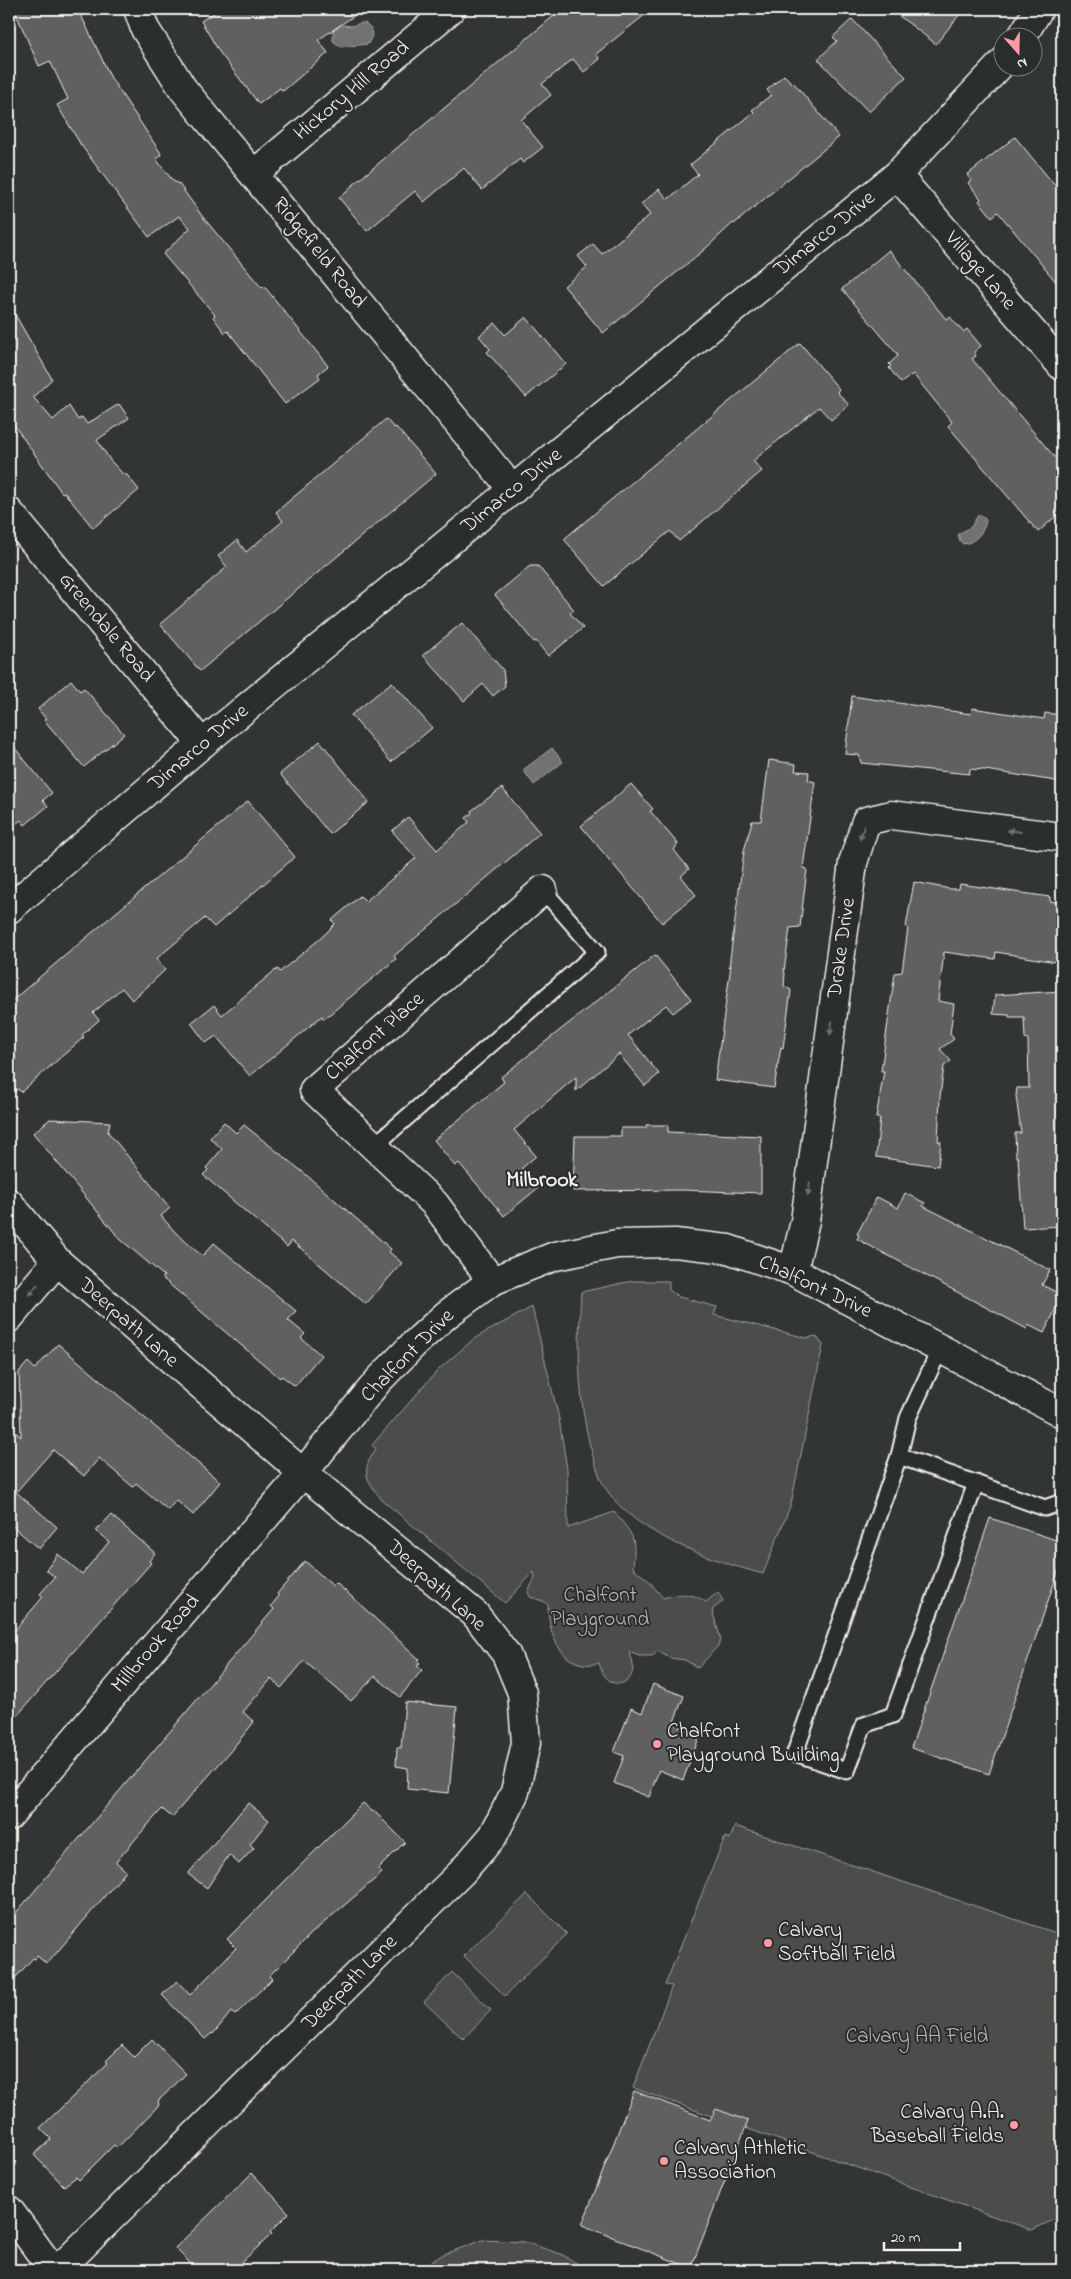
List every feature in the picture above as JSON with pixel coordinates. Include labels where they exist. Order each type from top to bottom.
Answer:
[{"type":"street","name":"Ridgefield Road","points":[[138,9],[145,29],[183,90],[513,490]]},
{"type":"street","name":"Hickory Hill Road","points":[[254,174],[451,9]]},
{"type":"street","points":[[1028,28],[1039,9]]},
{"type":"street","name":"Dimarco Drive","points":[[9,909],[202,744],[897,175],[994,72]]},
{"type":"street","name":"Village Lane","points":[[897,175],[1062,366]]},
{"type":"street","name":"Greendale Road","points":[[9,512],[202,744]]},
{"type":"street","name":"Drake Drive","points":[[793,1271],[805,1221],[854,863],[866,821],[891,815],[1062,837]]},
{"type":"street","name":"Chalfont Place","points":[[492,1281],[435,1204],[314,1090],[543,890]]},
{"type":"street","name":"Deerpath Lane","points":[[9,1203],[56,1261],[303,1473],[475,1614],[506,1654],[522,1693],[526,1743],[514,1792],[493,1836],[461,1873],[58,2270]]},
{"type":"street","name":"Chalfont Drive","points":[[303,1473],[378,1381],[413,1345],[446,1315],[492,1281],[555,1256],[617,1244],[675,1243],[728,1249],[793,1271],[940,1348],[1058,1403]]},
{"type":"street","points":[[9,1318],[56,1261]]},
{"type":"street","name":"Millbrook Road","points":[[9,1816],[303,1473]]},
{"type":"street","points":[[9,2210],[53,2270]]},
{"type":"lane","points":[[374,1146],[597,952],[543,890]]},
{"type":"lane","points":[[940,1348],[908,1418],[899,1456],[795,1753],[847,1770],[864,1725],[893,1715],[976,1483]]},
{"type":"lane","points":[[899,1456],[1045,1508],[1062,1502]]},
{"type":"green space","points":[[632,1281],[669,1281],[669,1290],[679,1297],[717,1307],[714,1315],[807,1338],[816,1336],[823,1345],[791,1504],[763,1574],[699,1553],[656,1533],[636,1520],[620,1506],[601,1480],[587,1433],[581,1393],[579,1332],[581,1292]]},
{"type":"green space","name":"Chalfont Playground","points":[[532,1307],[559,1419],[567,1469],[568,1528],[614,1512],[626,1526],[632,1537],[634,1543],[633,1568],[649,1581],[663,1598],[685,1594],[695,1596],[706,1602],[718,1592],[723,1601],[712,1610],[721,1640],[698,1668],[685,1660],[670,1658],[657,1651],[653,1656],[639,1656],[629,1652],[633,1663],[632,1672],[629,1679],[624,1683],[617,1684],[610,1681],[604,1674],[599,1663],[586,1664],[576,1662],[567,1657],[555,1639],[551,1628],[548,1605],[543,1601],[530,1597],[528,1592],[535,1578],[534,1572],[505,1603],[381,1499],[369,1480],[367,1475],[368,1464],[376,1449],[372,1445],[438,1370],[475,1338]]},
{"type":"green space","name":"Calvary AA Field","points":[[735,1826],[1062,1935],[1062,2216],[1032,2230],[633,2088],[672,1986],[665,1985],[725,1837],[730,1839]]},
{"type":"green space","points":[[527,1894],[567,1934],[505,1996],[464,1956]]},
{"type":"green space","points":[[452,1972],[491,2010],[463,2039],[424,2002]]},
{"type":"green space","points":[[483,2240],[524,2242],[561,2254],[588,2270],[419,2270],[442,2255]]},
{"type":"shaded area","points":[[365,23],[371,28],[372,36],[368,44],[341,47],[333,41],[333,30],[342,25],[352,26]]},
{"type":"shaded area","points":[[978,515],[981,515],[986,520],[984,528],[979,536],[963,544],[958,534],[971,527]]},
{"type":"shaded area","points":[[552,748],[563,762],[534,785],[523,770]]},
{"type":"building","points":[[14,9],[78,9],[111,78],[160,152],[161,155],[156,159],[173,181],[179,184],[202,216],[255,280],[262,288],[264,286],[328,366],[318,374],[320,378],[285,404],[228,331],[225,333],[213,317],[215,315],[163,254],[190,228],[179,216],[149,237],[81,145],[57,105],[68,99],[50,61],[39,66]]},
{"type":"building","points":[[220,9],[364,9],[318,40],[328,53],[283,91],[280,88],[259,104],[220,53],[201,21]]},
{"type":"building","points":[[562,9],[652,9],[596,54],[600,59],[584,72],[573,59],[542,84],[551,95],[521,120],[543,147],[523,163],[520,159],[482,190],[464,168],[424,202],[415,191],[367,231],[339,198]]},
{"type":"building","points":[[890,9],[964,9],[936,44]]},
{"type":"building","points":[[852,19],[906,77],[869,112],[818,59],[837,41],[833,37]]},
{"type":"building","points":[[784,75],[793,82],[839,137],[733,223],[705,249],[603,333],[564,286],[587,267],[578,256],[593,244],[602,254],[650,215],[641,204],[659,189],[668,199],[698,174],[690,165],[754,112],[752,110],[771,95],[767,90]]},
{"type":"building","points":[[1015,137],[1062,194],[1062,289],[998,212],[992,217],[968,183],[971,180],[967,175]]},
{"type":"building","points":[[889,250],[946,319],[950,317],[963,332],[967,329],[981,346],[974,352],[976,356],[972,359],[1062,466],[1062,511],[1038,532],[948,426],[952,422],[913,374],[901,383],[889,368],[891,366],[889,364],[898,356],[897,354],[842,289]]},
{"type":"building","points":[[9,304],[52,379],[33,397],[53,420],[69,406],[78,420],[82,417],[87,424],[119,404],[129,418],[97,440],[110,460],[123,474],[127,475],[139,490],[93,528],[64,492],[62,493],[9,418]]},
{"type":"building","points":[[526,317],[566,364],[526,397],[487,352],[490,349],[479,336],[495,323],[505,335]]},
{"type":"building","points":[[800,343],[839,389],[837,392],[849,405],[831,420],[819,407],[753,461],[762,471],[679,541],[670,531],[604,586],[564,539]]},
{"type":"building","points":[[386,419],[394,428],[396,427],[436,474],[200,671],[160,624],[227,567],[218,556],[237,540],[246,552],[283,521],[276,512]]},
{"type":"building","points":[[530,566],[538,566],[574,610],[570,613],[583,628],[548,656],[495,595]]},
{"type":"building","points":[[462,623],[503,670],[505,686],[493,696],[483,684],[464,701],[423,655]]},
{"type":"building","points":[[71,680],[80,691],[84,688],[124,734],[84,767],[44,720],[46,719],[38,709]]},
{"type":"building","points":[[392,682],[432,728],[391,762],[351,715]]},
{"type":"building","points":[[852,696],[971,714],[972,708],[1044,719],[1045,713],[1062,715],[1062,782],[985,770],[970,769],[969,774],[861,763],[859,755],[845,754]]},
{"type":"building","points":[[9,741],[52,793],[43,800],[48,806],[25,825],[21,820],[9,829]]},
{"type":"building","points":[[320,741],[369,802],[330,834],[280,774]]},
{"type":"building","points":[[769,760],[796,764],[795,771],[809,772],[808,780],[815,782],[803,868],[807,869],[800,927],[790,928],[784,971],[784,986],[791,990],[783,1048],[781,1047],[774,1088],[715,1080],[744,851],[752,821],[761,821]]},
{"type":"building","points":[[631,784],[653,809],[650,811],[678,844],[674,850],[689,869],[681,876],[696,895],[662,923],[581,826]]},
{"type":"building","points":[[502,788],[540,833],[394,956],[396,959],[324,1019],[322,1016],[250,1076],[216,1036],[206,1043],[191,1023],[214,1005],[222,1015],[273,972],[278,969],[280,972],[322,937],[335,924],[332,920],[360,896],[366,901],[416,858],[392,831],[408,817],[437,850],[469,822],[466,818],[472,813],[471,811]]},
{"type":"building","points":[[248,801],[295,857],[214,927],[205,918],[156,959],[165,970],[148,986],[132,1000],[122,988],[93,1013],[99,1020],[82,1035],[84,1037],[21,1092],[18,1089],[9,1097],[9,1003]]},
{"type":"building","points":[[914,882],[950,889],[959,889],[960,884],[1050,897],[1050,901],[1062,903],[1062,963],[996,952],[995,959],[944,952],[938,1001],[954,1004],[950,1034],[954,1039],[940,1049],[951,1061],[944,1066],[940,1096],[938,1141],[941,1142],[938,1166],[876,1157],[880,1118],[876,1118],[884,1071],[881,1071],[895,973],[902,972],[908,928],[906,927]]},
{"type":"building","points":[[655,955],[691,999],[673,1013],[666,1005],[628,1035],[659,1074],[645,1086],[619,1054],[576,1091],[576,1077],[514,1130],[536,1156],[522,1168],[538,1188],[504,1216],[459,1163],[455,1166],[434,1140],[504,1082],[501,1077]]},
{"type":"building","points":[[1062,991],[1062,1226],[1023,1228],[1015,1133],[1021,1133],[1016,1096],[1017,1088],[1029,1088],[1028,1039],[1025,1038],[1024,1017],[993,1014],[995,995]]},
{"type":"building","points":[[50,1119],[110,1122],[108,1132],[170,1208],[161,1216],[176,1233],[202,1256],[214,1243],[296,1311],[288,1320],[305,1334],[301,1338],[321,1355],[295,1386],[282,1376],[280,1378],[162,1278],[164,1276],[120,1239],[33,1133]]},
{"type":"building","points":[[224,1122],[236,1133],[244,1125],[304,1173],[391,1249],[389,1252],[402,1263],[366,1304],[292,1241],[287,1247],[203,1175],[208,1170],[206,1168],[222,1149],[210,1138]]},
{"type":"building","points":[[646,1125],[668,1125],[668,1132],[761,1136],[761,1193],[683,1190],[573,1191],[575,1136],[621,1136],[621,1128],[646,1128]]},
{"type":"building","points":[[905,1193],[925,1203],[923,1206],[1050,1270],[1042,1285],[1062,1295],[1062,1297],[1044,1333],[1028,1325],[1027,1329],[857,1239],[859,1235],[857,1234],[877,1197],[898,1208]]},
{"type":"building","points":[[58,1344],[220,1482],[193,1515],[176,1500],[168,1510],[136,1483],[133,1487],[99,1458],[84,1476],[53,1450],[16,1492],[57,1527],[39,1549],[9,1523],[9,1426],[21,1437],[19,1372],[28,1362],[35,1369]]},
{"type":"building","points":[[111,1515],[155,1553],[149,1561],[151,1563],[9,1725],[9,1637],[43,1597],[40,1594],[55,1577],[46,1570],[58,1554],[82,1574],[109,1542],[96,1531]]},
{"type":"building","points":[[990,1518],[1062,1542],[1062,1560],[989,1774],[911,1748]]},
{"type":"building","points":[[305,1561],[333,1586],[336,1583],[419,1659],[417,1661],[420,1663],[417,1666],[422,1670],[400,1697],[375,1676],[351,1701],[304,1661],[281,1688],[271,1679],[243,1712],[254,1722],[228,1754],[172,1817],[162,1809],[131,1844],[116,1862],[126,1871],[47,1964],[37,1956],[35,1959],[33,1958],[9,1985],[9,1921],[274,1609],[271,1606],[279,1596],[277,1594]]},
{"type":"building","name":"Chalfont Playground Building","points":[[653,1684],[684,1696],[673,1724],[700,1735],[683,1780],[659,1770],[649,1797],[614,1783],[624,1756],[614,1752],[631,1708],[642,1713]]},
{"type":"building","points":[[405,1702],[457,1707],[449,1793],[407,1789],[408,1768],[396,1766],[397,1747],[401,1748]]},
{"type":"building","points":[[248,1803],[269,1820],[250,1844],[254,1848],[239,1864],[229,1855],[207,1888],[188,1874]]},
{"type":"building","points":[[363,1803],[374,1811],[405,1842],[378,1869],[382,1873],[313,1932],[269,1976],[272,1979],[235,2015],[231,2012],[213,2034],[205,2039],[162,1995],[177,1981],[190,1995],[236,1948],[227,1939]]},
{"type":"building","points":[[152,2039],[186,2074],[158,2101],[159,2105],[117,2148],[114,2145],[79,2180],[76,2177],[64,2186],[34,2155],[51,2139],[40,2128],[108,2063],[106,2061],[122,2045],[134,2057]]},
{"type":"building","points":[[634,2091],[710,2120],[716,2109],[748,2121],[691,2268],[582,2225]]},
{"type":"building","points":[[252,2173],[289,2213],[270,2232],[272,2234],[233,2270],[197,2270],[175,2248]]},
{"type":"place","name":"Chalfont Playground Building","points":[[657,1744]]},
{"type":"place","name":"Calvary Softball Field","points":[[768,1943]]},
{"type":"place","name":"Calvary A.A. Baseball Fields","points":[[1014,2125]]},
{"type":"place","name":"Calvary Athletic Association","points":[[664,2161]]},
{"type":"district","name":"Milbrook","points":[[542,1181]]}]
